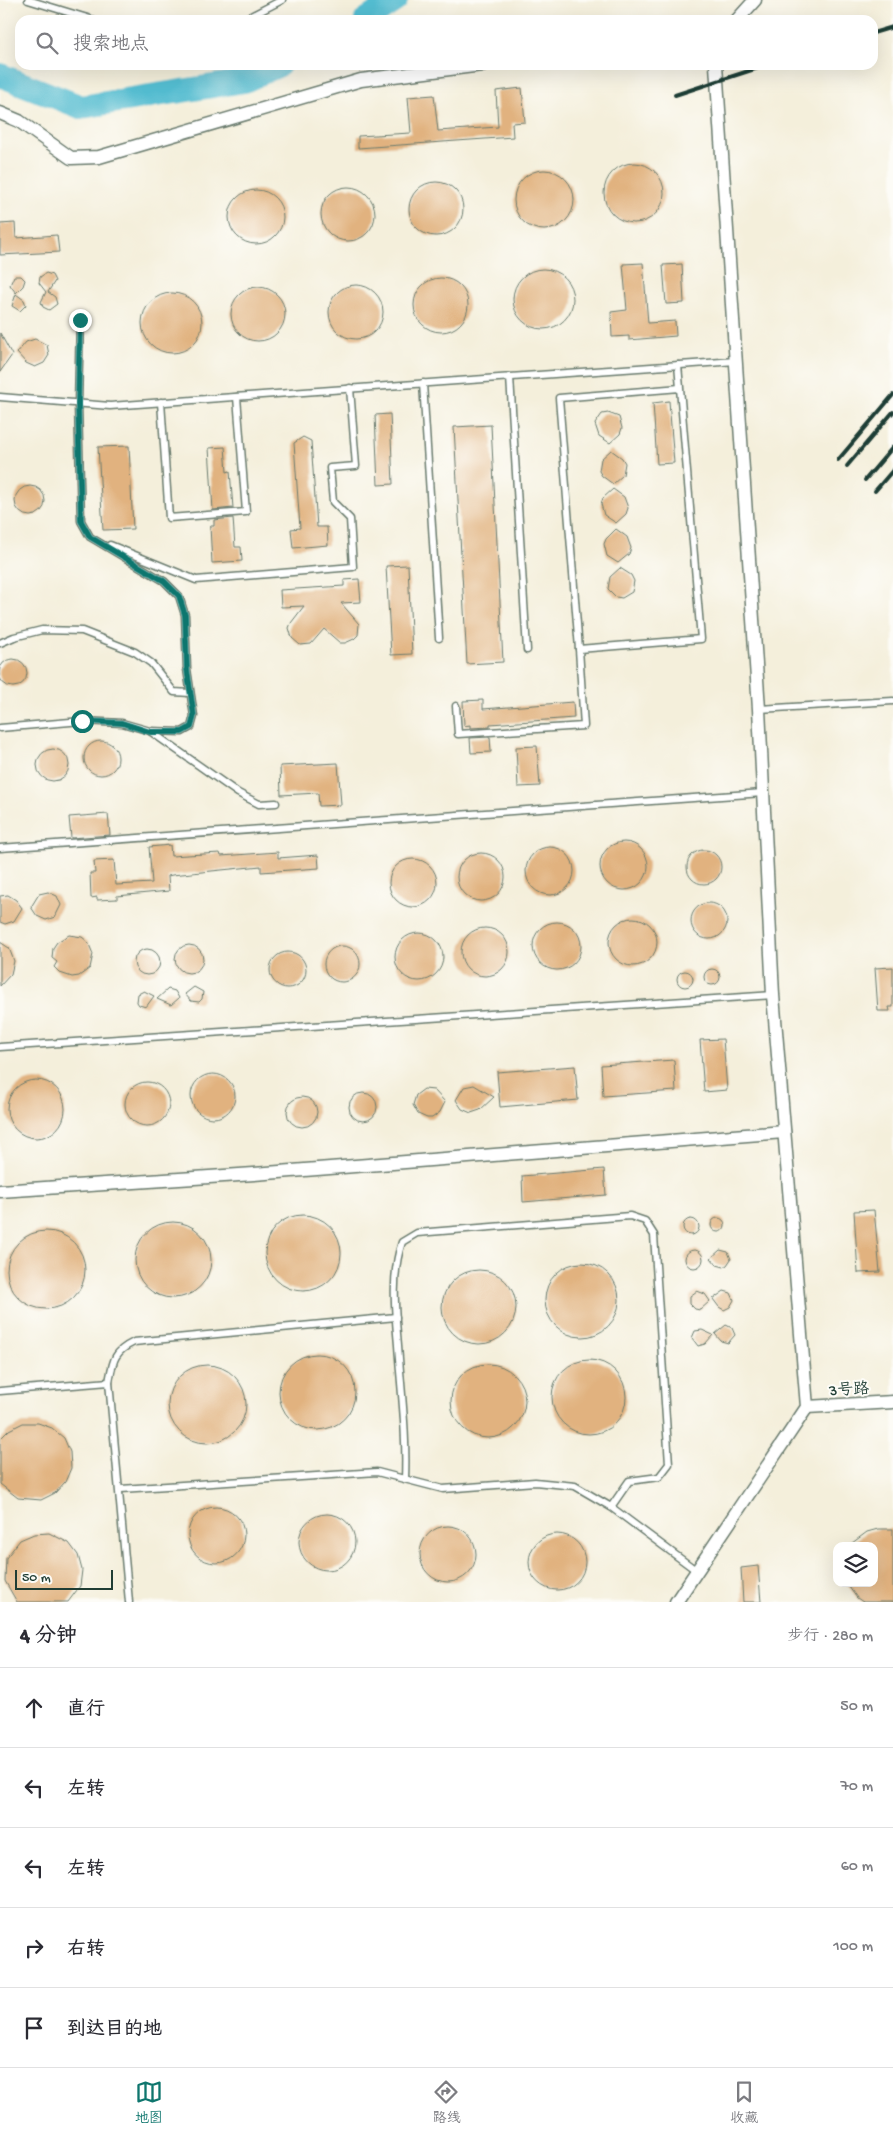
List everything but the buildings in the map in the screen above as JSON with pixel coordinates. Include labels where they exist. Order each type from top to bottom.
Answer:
[{"type":"street","points":[[742,15],[755,0]]},
{"type":"street","points":[[0,113],[19,121],[71,158],[100,157],[361,80],[442,70]]},
{"type":"street","points":[[676,1602],[807,1407],[773,995],[759,709],[716,70]]},
{"type":"street","points":[[0,1191],[784,1132]]},
{"type":"street","name":"3号路","points":[[807,1407],[893,1402]]},
{"type":"lane","points":[[28,0],[78,15]]},
{"type":"lane","points":[[253,15],[282,0]]},
{"type":"lane","points":[[80,320],[78,404],[81,521],[90,537],[164,581],[179,596],[185,615],[187,669],[194,716],[191,727],[182,732],[150,732]]},
{"type":"lane","points":[[0,397],[110,406],[736,361]]},
{"type":"lane","points":[[520,376],[736,361]]},
{"type":"lane","points":[[579,649],[701,639],[678,365]]},
{"type":"lane","points":[[510,377],[527,650]]},
{"type":"lane","points":[[423,383],[439,638]]},
{"type":"lane","points":[[90,537],[196,580],[353,567],[350,519],[333,502],[330,468],[356,466],[350,388]]},
{"type":"lane","points":[[456,706],[458,734],[584,726],[559,398],[680,388]]},
{"type":"lane","points":[[161,402],[169,518],[236,513],[246,512],[237,396]]},
{"type":"lane","points":[[0,643],[14,637],[42,630],[82,631],[135,652],[151,663],[174,692],[190,694]]},
{"type":"lane","points":[[759,709],[893,701]]},
{"type":"lane","points":[[0,728],[82,721],[122,723],[150,732],[238,793],[260,804],[276,803]]},
{"type":"lane","points":[[0,848],[763,793]]},
{"type":"lane","points":[[0,1047],[773,995]]},
{"type":"lane","points":[[405,1479],[406,1452],[396,1317],[396,1260],[402,1242],[417,1233],[630,1216],[645,1221],[654,1235],[669,1464],[659,1477],[629,1481],[611,1508]]},
{"type":"lane","points":[[129,1602],[121,1489],[110,1382],[112,1363],[120,1349],[134,1342],[396,1317]]},
{"type":"lane","points":[[0,1390],[110,1382]]},
{"type":"lane","points":[[121,1489],[377,1472],[443,1490],[535,1482],[575,1486],[611,1508],[697,1571]]},
{"type":"waterway","points":[[374,15],[396,0]]},
{"type":"waterway","points":[[0,75],[81,107],[244,81],[268,70]]},
{"type":"railway","points":[[878,32],[893,27]]},
{"type":"railway","points":[[675,95],[752,70]]},
{"type":"railway","points":[[838,460],[893,395]]},
{"type":"railway","points":[[847,466],[893,412]]},
{"type":"railway","points":[[865,480],[893,447]]},
{"type":"railway","points":[[875,491],[893,470]]},
{"type":"route","points":[[80,320],[78,404],[81,521],[90,537],[164,581],[179,596],[185,615],[187,669],[194,716],[191,727],[182,732],[150,732],[122,723],[82,721]]}]
